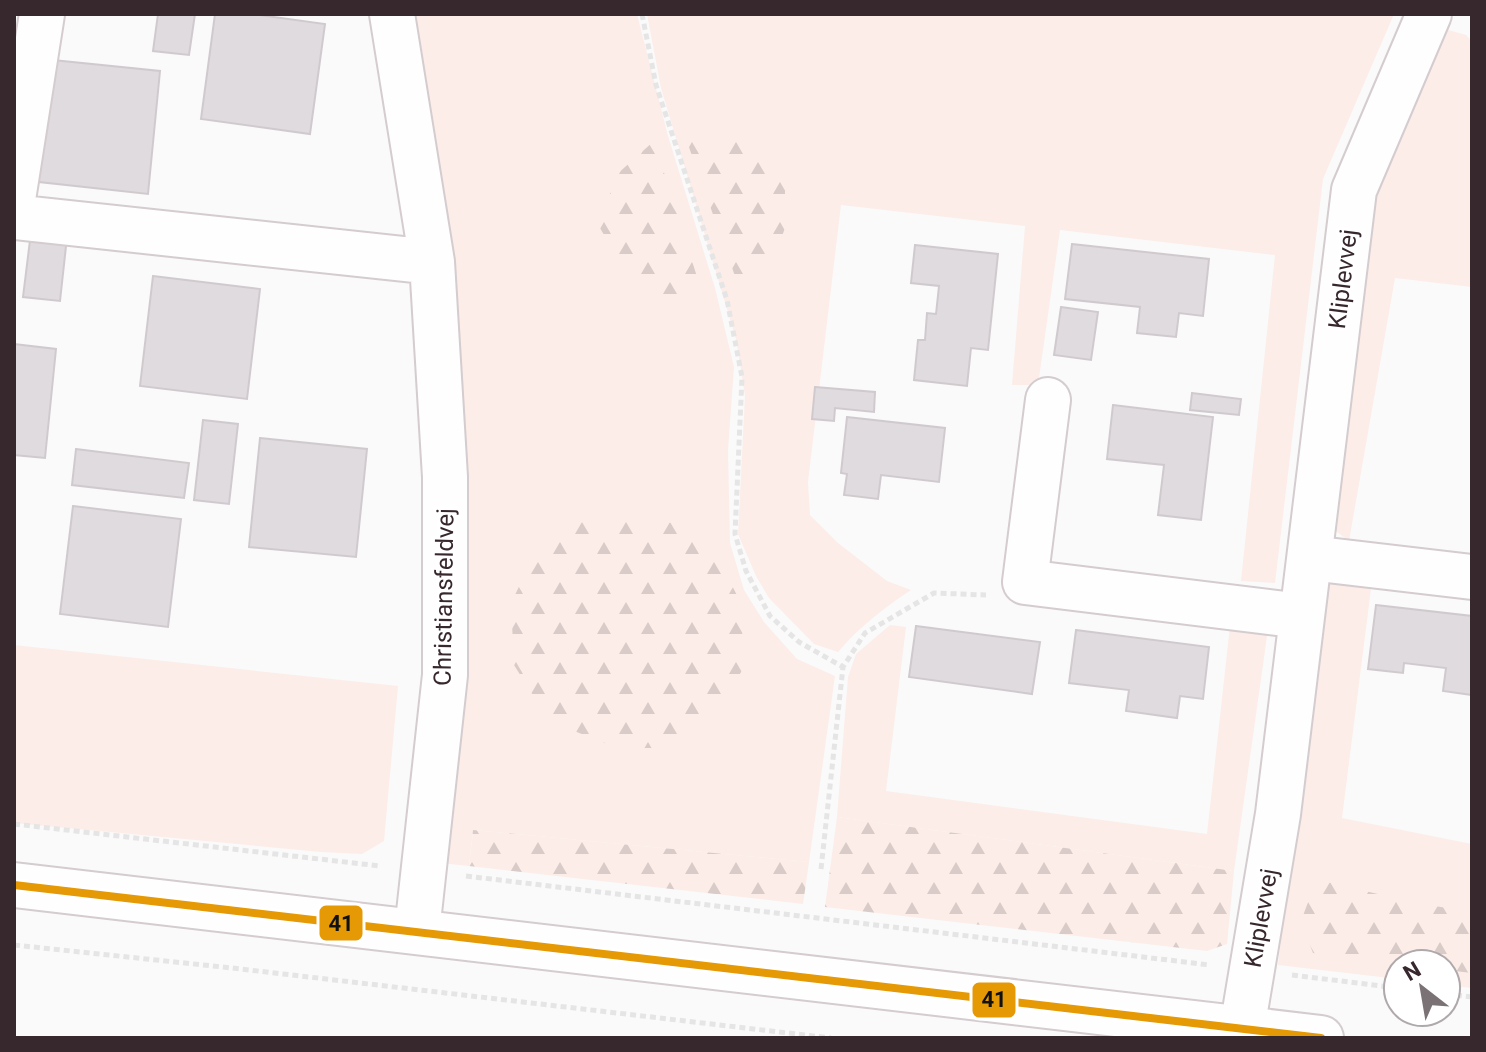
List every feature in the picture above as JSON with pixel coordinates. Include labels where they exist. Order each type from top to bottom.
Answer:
[{"type":"street","points":[[14,193],[42,14]]},
{"type":"street","name":"Christiansfeldvej","points":[[392,14],[432,262],[445,477],[445,675],[417,931]]},
{"type":"street","name":"Kliplevvej","points":[[1242,1029],[1278,814],[1354,190],[1429,14]]},
{"type":"street","points":[[14,217],[432,262]]},
{"type":"street","points":[[1048,400],[1025,582],[1301,616]]},
{"type":"street","points":[[1310,558],[1472,577]]},
{"type":"street","points":[[14,885],[1321,1038]]},
{"type":"path","points":[[642,14],[656,85],[727,300],[742,377],[735,534],[746,571],[770,616],[799,642],[843,667]]},
{"type":"path","points":[[821,869],[843,667],[865,633],[934,593],[993,596],[1025,582]]},
{"type":"path","points":[[14,824],[1382,986]]},
{"type":"path","points":[[14,945],[831,1038]]},
{"type":"green space","points":[[408,14],[637,14],[668,136],[715,288],[734,367],[728,450],[730,543],[744,590],[764,622],[797,659],[835,676],[809,862],[473,830],[469,866],[440,863],[465,585],[465,437],[456,316]]},
{"type":"green space","points":[[647,14],[1394,14],[1323,179],[1275,583],[1241,581],[1275,255],[1060,230],[1038,385],[1012,385],[1025,226],[841,205],[808,482],[810,515],[838,543],[887,581],[911,590],[872,618],[838,652],[814,644],[769,598],[738,534],[745,396],[736,339],[661,88]]},
{"type":"green space","points":[[1445,29],[1466,35],[1472,41],[1472,287],[1395,278],[1349,541],[1329,526],[1368,204]]},
{"type":"green space","points":[[722,135],[763,154],[785,187],[785,228],[771,266],[740,290],[685,136]]},
{"type":"green space","points":[[654,141],[705,302],[660,296],[626,273],[600,228],[615,176]]},
{"type":"green space","points":[[624,518],[683,524],[712,547],[741,603],[744,667],[715,716],[670,748],[617,748],[549,721],[514,665],[511,603],[536,552],[576,523]]},
{"type":"green space","points":[[1373,573],[1342,818],[1472,844],[1472,988],[1462,987],[1462,948],[1382,948],[1382,977],[1278,965],[1320,590],[1332,576]]},
{"type":"green space","points":[[1231,617],[1269,622],[1234,871],[837,817],[848,677],[856,654],[890,625],[906,627],[886,791],[1207,834]]},
{"type":"green space","points":[[14,645],[398,686],[384,841],[362,854],[14,823]]},
{"type":"green space","points":[[837,817],[1234,871],[1227,944],[1207,951],[825,907]]},
{"type":"green space","points":[[473,830],[809,862],[803,904],[469,866]]},
{"type":"green space","points":[[1327,882],[1416,903],[1472,912],[1472,973],[1462,972],[1462,948],[1382,948],[1382,962],[1313,953],[1301,921],[1313,889]]},
{"type":"building","points":[[158,14],[195,14],[189,55],[153,51]]},
{"type":"building","points":[[215,14],[252,14],[325,24],[310,134],[201,119]]},
{"type":"building","points":[[43,59],[160,71],[148,194],[30,181]]},
{"type":"building","points":[[32,224],[68,228],[60,301],[23,297]]},
{"type":"building","points":[[1072,244],[1209,259],[1203,316],[1179,313],[1176,337],[1137,333],[1140,307],[1065,299]]},
{"type":"building","points":[[915,245],[998,254],[988,350],[971,348],[967,386],[914,380],[918,340],[925,340],[927,313],[936,314],[939,286],[911,283]]},
{"type":"building","points":[[153,276],[260,289],[247,399],[140,386]]},
{"type":"building","points":[[1061,307],[1098,312],[1091,360],[1054,355]]},
{"type":"building","points":[[14,344],[56,349],[45,458],[14,455]]},
{"type":"building","points":[[815,387],[875,392],[874,412],[835,408],[834,421],[812,419]]},
{"type":"building","points":[[1192,393],[1241,399],[1239,415],[1190,410]]},
{"type":"building","points":[[1113,405],[1213,417],[1201,520],[1158,515],[1164,465],[1107,459]]},
{"type":"building","points":[[847,417],[945,428],[939,482],[881,475],[878,499],[844,495],[847,474],[841,473]]},
{"type":"building","points":[[203,420],[238,424],[229,504],[194,500]]},
{"type":"building","points":[[260,438],[367,449],[356,557],[249,547]]},
{"type":"building","points":[[76,449],[189,463],[184,498],[72,485]]},
{"type":"building","points":[[73,506],[181,519],[168,627],[60,614]]},
{"type":"building","points":[[1376,605],[1472,616],[1472,695],[1443,691],[1446,668],[1404,663],[1403,673],[1368,669]]},
{"type":"building","points":[[916,626],[1040,642],[1032,694],[909,677]]},
{"type":"building","points":[[1076,630],[1209,647],[1203,699],[1180,696],[1177,718],[1126,711],[1129,690],[1069,683]]},
{"type":"transit line","name":"41","points":[[14,885],[1321,1038]]}]
